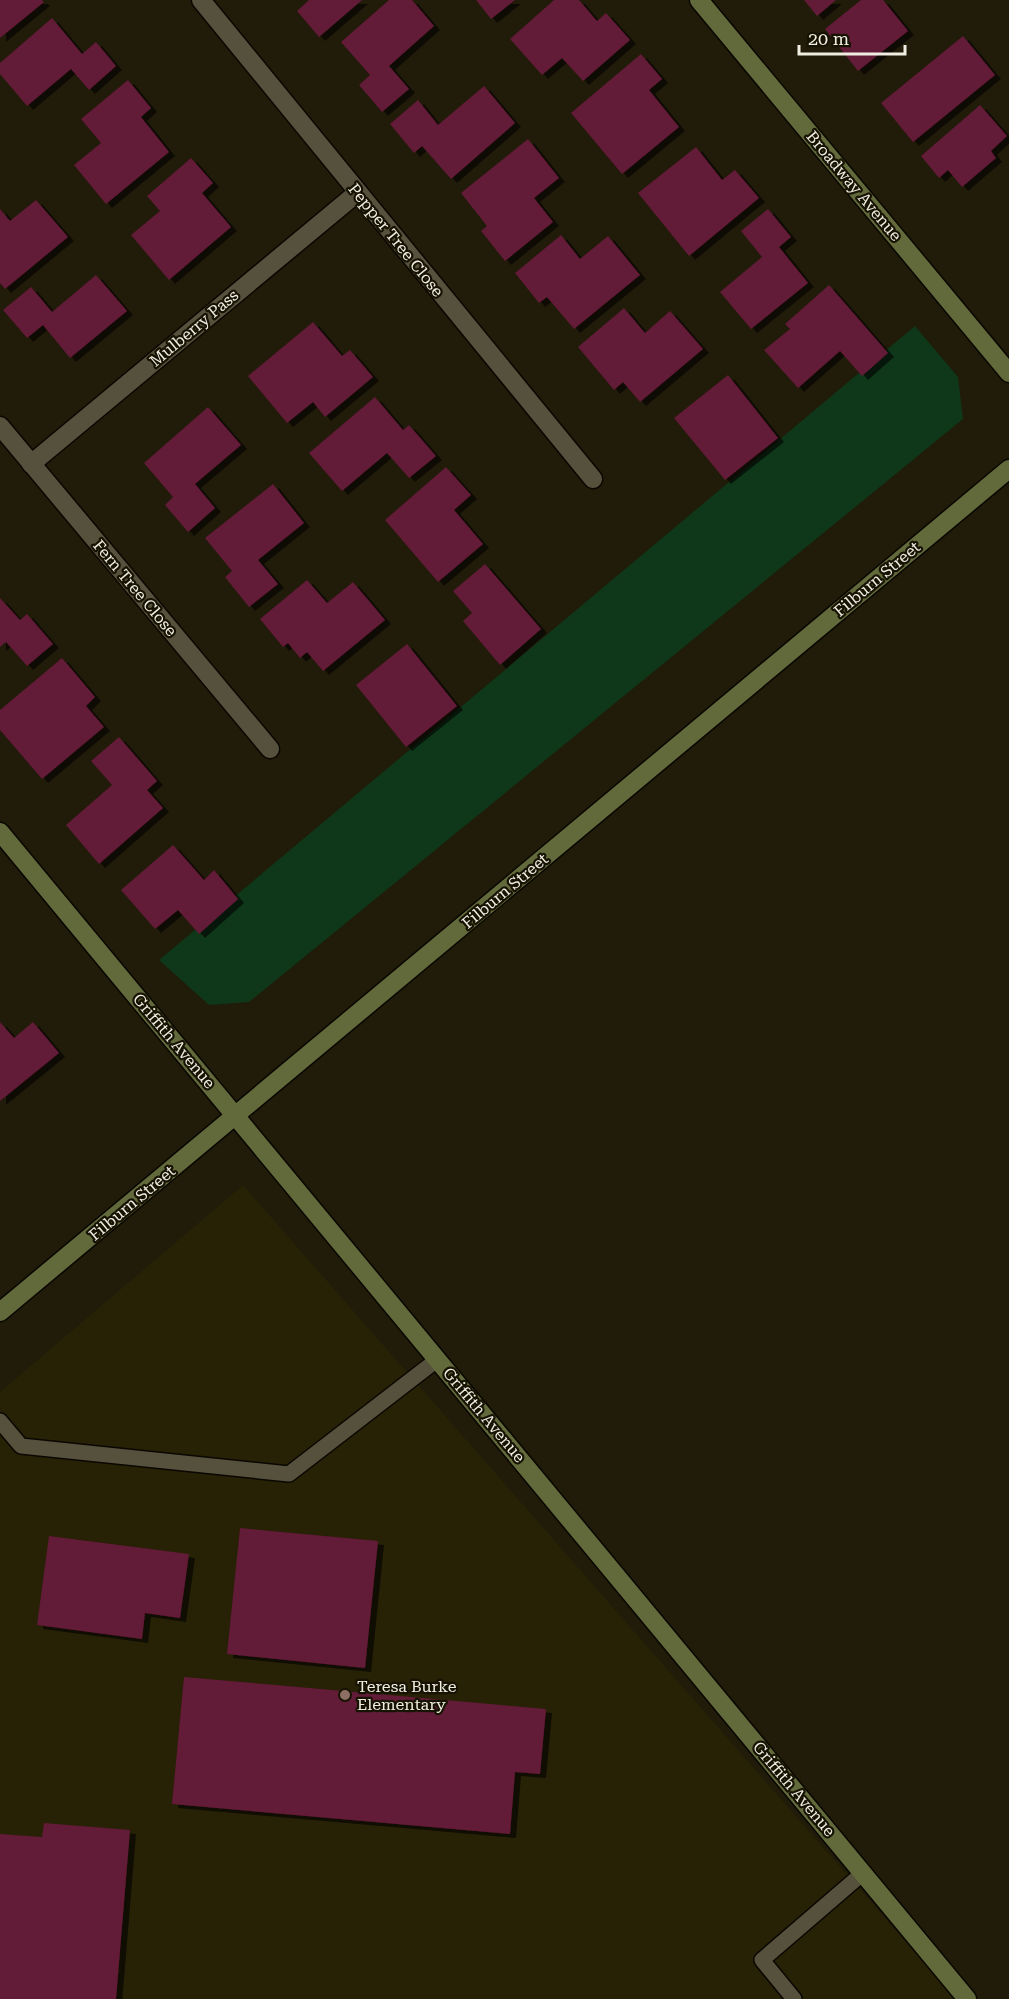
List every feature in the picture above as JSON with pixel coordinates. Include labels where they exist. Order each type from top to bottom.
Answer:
[{"type":"street","name":"Pepper Tree Close","points":[[201,0],[593,479]]},
{"type":"street","name":"Broadway Avenue","points":[[699,0],[1009,373]]},
{"type":"street","name":"Mulberry Pass","points":[[31,464],[357,192]]},
{"type":"street","name":"Fern Tree Close","points":[[0,426],[270,749]]},
{"type":"street","name":"Filburn Street","points":[[0,1312],[1009,469]]},
{"type":"street","name":"Griffith Avenue","points":[[0,832],[967,1999]]},
{"type":"lane","points":[[0,1421],[21,1446],[289,1474],[438,1359]]},
{"type":"lane","points":[[794,1999],[762,1960],[862,1873]]},
{"type":"shaded area","name":"Teresa Burke Elementary","points":[[243,1185],[956,1999],[0,1999],[0,1392]]},
{"type":"green space","points":[[915,326],[958,377],[963,419],[249,1002],[209,1005],[159,960]]},
{"type":"building","points":[[0,0],[42,0],[44,2],[0,38]]},
{"type":"building","points":[[309,0],[362,0],[319,37],[297,11]]},
{"type":"building","points":[[389,0],[412,0],[434,26],[389,66],[409,89],[382,112],[359,85],[370,75],[341,42]]},
{"type":"building","points":[[476,0],[515,0],[491,19]]},
{"type":"building","points":[[554,0],[579,0],[597,21],[606,13],[630,40],[583,81],[562,58],[542,75],[510,39]]},
{"type":"building","points":[[804,0],[836,0],[817,16]]},
{"type":"building","points":[[861,0],[883,0],[908,31],[858,71],[825,29]]},
{"type":"building","points":[[52,18],[82,54],[96,42],[116,66],[89,90],[71,69],[27,106],[0,74],[0,63]]},
{"type":"building","points":[[963,36],[995,75],[913,142],[881,103]]},
{"type":"building","points":[[641,54],[662,79],[649,90],[679,127],[622,174],[571,113]]},
{"type":"building","points":[[128,80],[151,108],[141,117],[169,152],[106,204],[74,165],[101,143],[81,119]]},
{"type":"building","points":[[484,86],[515,123],[451,179],[422,146],[414,153],[390,124],[418,100],[438,125]]},
{"type":"building","points":[[980,105],[1007,136],[991,151],[996,158],[962,187],[948,170],[939,178],[921,156]]},
{"type":"building","points":[[528,139],[559,178],[534,198],[553,222],[505,261],[481,231],[487,226],[461,193]]},
{"type":"building","points":[[696,147],[722,180],[735,170],[759,198],[689,256],[638,193]]},
{"type":"building","points":[[191,158],[213,183],[202,193],[231,227],[169,280],[131,235],[160,211],[147,196]]},
{"type":"building","points":[[36,200],[68,237],[5,289],[0,283],[0,209],[10,221]]},
{"type":"building","points":[[768,209],[791,237],[779,247],[808,283],[751,329],[720,292],[762,257],[741,231]]},
{"type":"building","points":[[561,235],[580,259],[608,236],[640,275],[574,329],[547,297],[539,303],[515,273]]},
{"type":"building","points":[[96,275],[127,311],[70,358],[43,325],[27,338],[3,310],[31,287],[52,312]]},
{"type":"building","points":[[829,285],[888,353],[862,376],[840,351],[798,388],[764,350],[790,329],[785,324]]},
{"type":"building","points":[[624,308],[645,333],[670,311],[703,349],[640,402],[623,382],[614,390],[578,347]]},
{"type":"building","points":[[313,322],[342,356],[350,350],[373,377],[325,417],[313,402],[287,423],[248,376]]},
{"type":"building","points":[[728,375],[778,438],[725,480],[674,418]]},
{"type":"building","points":[[375,397],[403,430],[409,425],[436,456],[409,478],[387,453],[342,491],[309,453]]},
{"type":"building","points":[[208,407],[241,445],[195,484],[215,508],[188,532],[165,505],[173,497],[144,463]]},
{"type":"building","points":[[446,467],[471,495],[454,510],[483,544],[438,582],[385,520]]},
{"type":"building","points":[[273,484],[304,523],[258,560],[278,584],[249,607],[225,577],[232,571],[205,538]]},
{"type":"building","points":[[485,564],[541,629],[500,665],[463,621],[472,613],[453,591]]},
{"type":"building","points":[[307,580],[327,603],[353,582],[385,620],[323,671],[307,652],[300,658],[288,643],[283,647],[260,619]]},
{"type":"building","points":[[0,598],[20,620],[27,614],[53,644],[27,666],[6,642],[0,647]]},
{"type":"building","points":[[407,644],[457,706],[406,747],[356,685]]},
{"type":"building","points":[[62,658],[95,697],[86,706],[104,727],[42,779],[0,730],[0,710]]},
{"type":"building","points":[[119,737],[157,781],[147,790],[163,808],[99,864],[66,825],[112,785],[91,761]]},
{"type":"building","points":[[173,845],[204,880],[214,870],[238,899],[199,934],[178,910],[155,929],[121,890]]},
{"type":"building","points":[[0,1022],[14,1038],[33,1022],[59,1053],[0,1101]]},
{"type":"building","points":[[240,1528],[378,1541],[365,1668],[227,1654]]},
{"type":"building","points":[[49,1536],[189,1554],[180,1618],[145,1613],[142,1639],[37,1625]]},
{"type":"building","points":[[184,1677],[546,1709],[540,1774],[515,1772],[510,1834],[172,1804]]},
{"type":"building","points":[[44,1823],[130,1830],[116,1999],[0,1999],[0,1834],[42,1837]]},
{"type":"place","name":"Teresa Burke Elementary","points":[[345,1695]]}]
